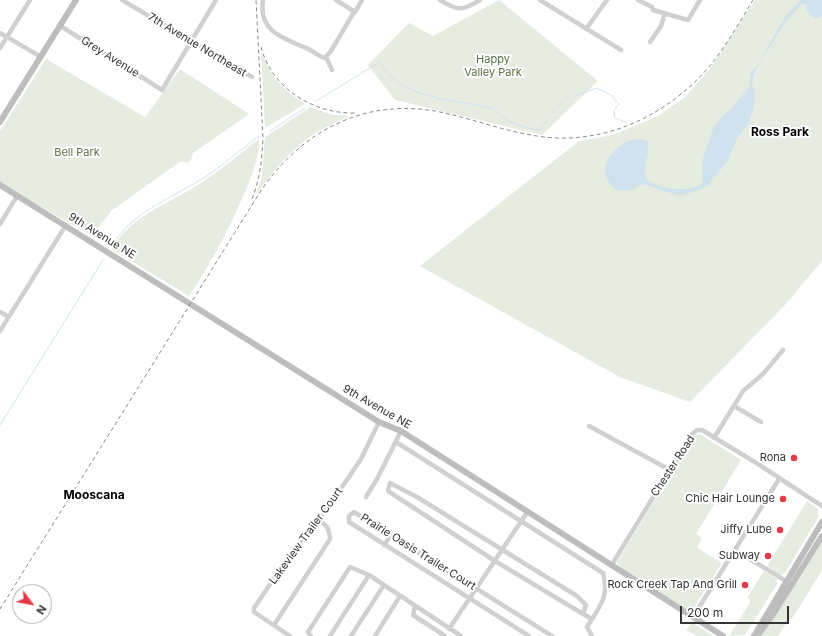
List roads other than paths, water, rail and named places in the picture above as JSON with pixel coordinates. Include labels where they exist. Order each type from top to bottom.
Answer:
[{"type":"street","points":[[0,48],[30,0]]},
{"type":"street","points":[[0,122],[41,57],[59,25],[76,0]]},
{"type":"street","name":"7th Avenue Northeast","points":[[122,0],[252,77]]},
{"type":"street","points":[[191,42],[216,0]]},
{"type":"street","points":[[263,0],[263,18],[268,27],[286,40],[306,48],[322,58],[326,57]]},
{"type":"street","points":[[336,0],[354,12]]},
{"type":"street","points":[[326,57],[362,0]]},
{"type":"street","points":[[440,0],[458,9],[465,9],[480,0]]},
{"type":"street","points":[[540,0],[621,50]]},
{"type":"street","points":[[586,29],[607,0]]},
{"type":"street","points":[[638,0],[652,7],[653,10],[688,20],[700,0]]},
{"type":"street","points":[[650,42],[661,26],[665,13]]},
{"type":"street","name":"Grey Avenue","points":[[59,25],[162,90],[191,42]]},
{"type":"street","points":[[0,33],[41,57]]},
{"type":"street","points":[[326,57],[332,70]]},
{"type":"street","name":"9th Avenue NE","points":[[0,185],[379,422],[401,431],[723,636]]},
{"type":"street","points":[[0,224],[17,196]]},
{"type":"street","points":[[0,331],[66,225]]},
{"type":"street","points":[[0,312],[9,317]]},
{"type":"street","points":[[714,438],[746,388],[764,374],[783,350]]},
{"type":"street","points":[[734,406],[761,422]]},
{"type":"street","name":"Lakeview Trailer Court","points":[[290,636],[254,612],[254,608],[285,562],[336,496],[361,459],[379,422]]},
{"type":"street","points":[[589,426],[670,470]]},
{"type":"street","name":"Chester Road","points":[[611,566],[692,434],[697,430],[702,430],[758,464],[822,506]]},
{"type":"street","points":[[366,497],[377,479],[401,431]]},
{"type":"street","points":[[396,442],[603,572],[607,584],[604,600],[587,627],[592,636]]},
{"type":"street","points":[[693,617],[779,479]]},
{"type":"street","points":[[583,614],[586,605],[577,596],[415,496],[390,483],[388,491],[409,506],[495,561],[583,614],[592,619]]},
{"type":"street","points":[[409,506],[415,496]]},
{"type":"street","points":[[449,629],[528,511]]},
{"type":"street","name":"Prairie Oasis Trailer Court","points":[[529,636],[349,522],[349,516],[354,512],[552,636]]},
{"type":"street","points":[[274,625],[330,539],[330,531],[327,525],[318,520]]},
{"type":"street","points":[[754,636],[822,522]]},
{"type":"street","points":[[384,545],[391,535]]},
{"type":"street","points":[[757,636],[772,616],[822,536]]},
{"type":"street","points":[[735,550],[786,581]]},
{"type":"street","points":[[311,636],[308,632],[350,567],[369,575],[461,636]]},
{"type":"street","points":[[330,636],[369,575]]},
{"type":"street","points":[[351,636],[384,585]]},
{"type":"street","points":[[375,636],[400,596]]},
{"type":"street","points":[[415,606],[413,615],[445,636]]},
{"type":"water","points":[[800,0],[822,0],[822,16],[815,19],[807,11],[805,4],[801,4],[785,23],[756,68],[752,82],[755,97],[753,110],[748,124],[737,139],[728,160],[708,186],[680,195],[645,184],[640,185],[630,191],[616,190],[608,181],[605,172],[606,164],[617,148],[633,140],[641,139],[648,142],[645,176],[649,180],[663,187],[681,189],[697,186],[702,183],[702,162],[713,129],[723,115],[731,109],[750,86],[750,73],[758,64],[785,17]]},
{"type":"waterway","points":[[316,101],[380,62],[389,75],[414,91],[444,100],[492,109],[511,122],[539,130],[548,120]]},
{"type":"waterway","points":[[574,96],[597,88],[611,95],[619,104],[614,110],[615,118],[627,123]]},
{"type":"waterway","points":[[551,114],[567,98]]},
{"type":"waterway","points":[[270,131],[305,108]]},
{"type":"waterway","points":[[112,245],[130,224],[140,216],[151,208],[205,177],[259,136]]},
{"type":"waterway","points":[[0,425],[103,260]]},
{"type":"railway","points":[[252,199],[260,169],[263,138],[256,0]]},
{"type":"railway","points":[[0,609],[262,189],[279,168],[298,149],[319,134],[341,122],[365,113],[390,109],[417,109],[445,113],[512,131],[546,137],[581,137],[617,129],[634,123],[651,114],[682,94],[708,68],[732,35],[753,0]]},
{"type":"railway","points":[[261,47],[267,62],[275,75],[285,87],[297,96],[310,104],[325,109],[355,113]]},
{"type":"place","name":"Rona","points":[[794,458]]},
{"type":"place","name":"Chic Hair Lounge","points":[[783,499]]},
{"type":"place","name":"Jiffy Lube","points":[[780,530]]},
{"type":"place","name":"Subway","points":[[768,556]]},
{"type":"place","name":"Rock Creek Tap And Grill","points":[[745,585]]},
{"type":"district","name":"Ross Park","points":[[780,132]]},
{"type":"district","name":"Mooscana","points":[[94,495]]},
{"type":"park label","name":"Happy Valley Park","points":[[493,66]]},
{"type":"park label","name":"Bell Park","points":[[77,153]]}]
